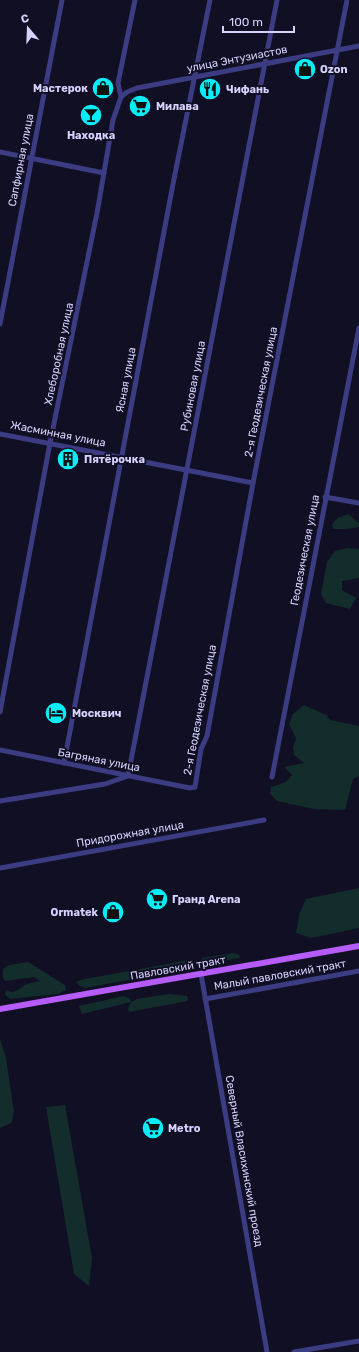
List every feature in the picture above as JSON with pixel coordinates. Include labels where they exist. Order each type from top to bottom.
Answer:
[{"type":"main road","name":"Павловский тракт","points":[[0,1009],[359,946]]},
{"type":"street","name":"Сапфирная улица","points":[[0,324],[62,0]]},
{"type":"street","name":"Хлеборобная улица","points":[[0,712],[50,444],[114,120],[121,97],[118,83],[135,0]]},
{"type":"street","name":"Ясная улица","points":[[64,764],[121,456],[210,0]]},
{"type":"street","name":"Рубиновая улица","points":[[128,776],[277,0]]},
{"type":"street","name":"2-я Геодезическая улица","points":[[195,787],[201,749],[208,729],[253,483],[347,0]]},
{"type":"street","name":"улица Энтузиастов","points":[[121,97],[127,92],[137,88],[359,46]]},
{"type":"street","points":[[0,152],[104,172]]},
{"type":"street","name":"Геодезическая улица","points":[[272,777],[359,328]]},
{"type":"street","name":"Жасминная улица","points":[[0,434],[121,456],[253,483]]},
{"type":"street","points":[[326,497],[359,503]]},
{"type":"street","name":"Багряная улица","points":[[0,750],[190,788],[195,787]]},
{"type":"street","points":[[0,801],[105,784],[128,776]]},
{"type":"street","name":"Придорожная улица","points":[[0,868],[264,820]]},
{"type":"street","name":"Малый павловский тракт","points":[[205,999],[359,972]]},
{"type":"street","name":"Северный Власихинский проезд","points":[[201,974],[267,1352]]},
{"type":"street","points":[[294,1352],[359,1341]]},
{"type":"green space","points":[[348,514],[359,523],[359,527],[333,529],[332,524],[338,518]]},
{"type":"green space","points":[[347,548],[359,549],[359,578],[342,581],[342,590],[356,598],[350,609],[326,603],[321,594],[327,562],[335,551]]},
{"type":"green space","points":[[304,705],[326,715],[330,720],[359,726],[359,776],[353,779],[345,810],[314,809],[277,801],[270,794],[271,787],[286,782],[292,775],[284,767],[304,763],[294,755],[293,747],[296,738],[289,724],[293,714]]},
{"type":"green space","points":[[359,888],[359,928],[311,938],[296,933],[300,912],[306,899]]},
{"type":"green space","points":[[234,953],[239,955],[240,958],[206,964],[202,961],[202,958]]},
{"type":"green space","points":[[193,960],[192,965],[187,969],[85,988],[78,985],[77,981],[85,979]]},
{"type":"green space","points":[[28,962],[65,985],[66,990],[58,994],[10,999],[5,994],[6,990],[12,992],[27,984],[40,981],[34,977],[5,981],[3,977],[3,969],[9,965]]},
{"type":"green space","points":[[169,994],[187,996],[188,1001],[129,1012],[128,1009],[131,1002],[82,1014],[79,1006],[123,996],[129,998],[132,1002],[137,999]]},
{"type":"green space","points":[[0,1039],[6,1058],[14,1112],[11,1123],[0,1128]]},
{"type":"green space","points":[[65,1105],[92,1258],[89,1286],[74,1274],[46,1107]]},
{"type":"place","name":"Ozon","points":[[305,69]]},
{"type":"place","name":"Мастерок","points":[[103,88]]},
{"type":"place","name":"Чифань","points":[[210,89]]},
{"type":"place","name":"Милава","points":[[140,106]]},
{"type":"place","name":"Находка","points":[[91,115]]},
{"type":"place","name":"Пятёрочка","points":[[68,459]]},
{"type":"place","name":"Москвич","points":[[56,713]]},
{"type":"place","name":"Гранд Arena","points":[[157,899]]},
{"type":"place","name":"Ormatek","points":[[113,912]]},
{"type":"place","name":"Metro","points":[[153,1128]]}]
